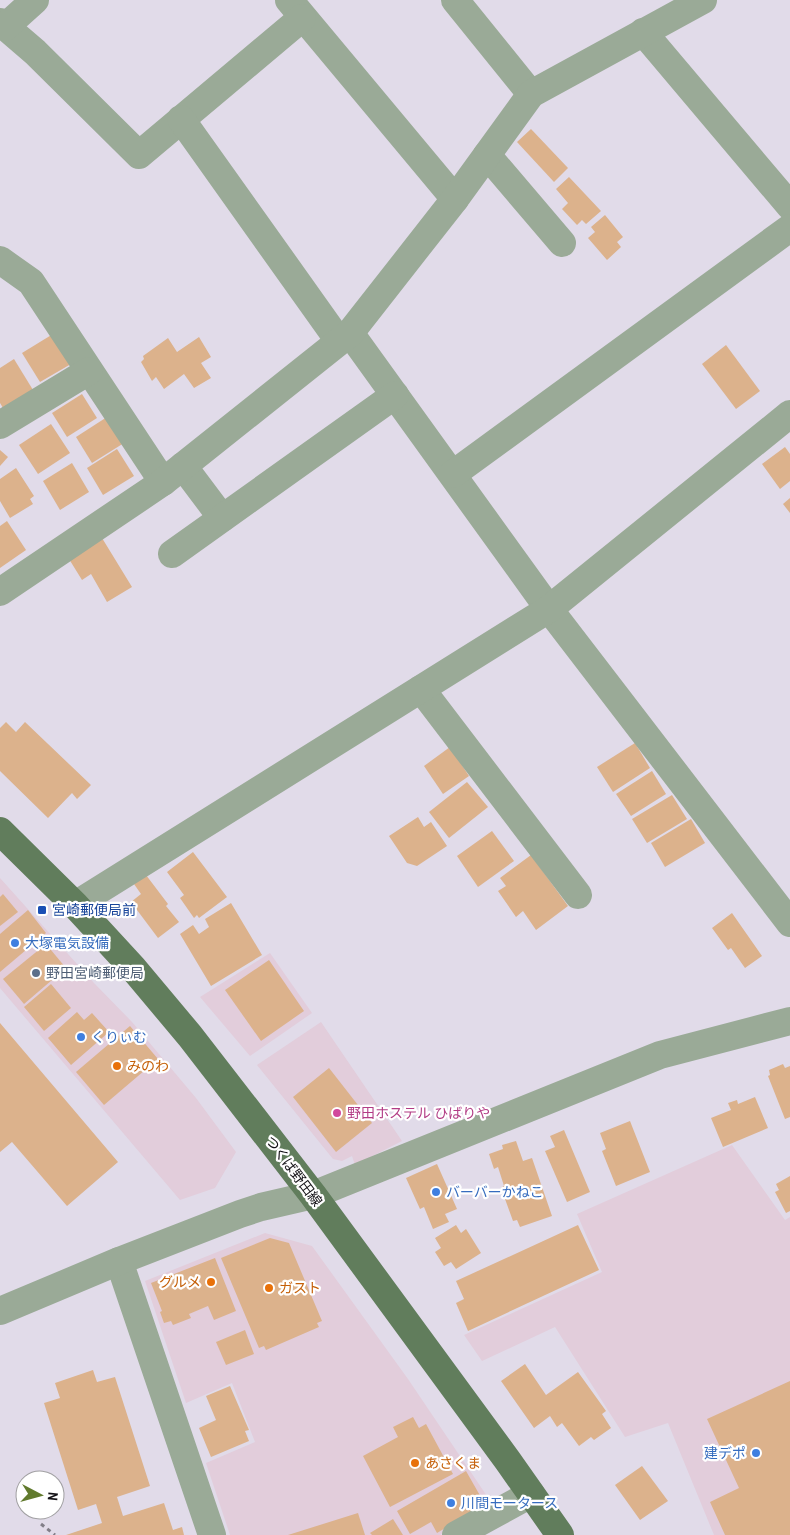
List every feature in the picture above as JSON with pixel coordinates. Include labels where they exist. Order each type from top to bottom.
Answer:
[{"type":"main road","name":"つくば野田線","points":[[0,831],[74,905],[133,968],[190,1036],[313,1195],[560,1535]]},
{"type":"street","points":[[35,0],[3,24],[35,52],[139,155],[181,119],[296,9],[455,199]]},
{"type":"street","points":[[455,0],[531,94]]},
{"type":"street","points":[[0,592],[173,474],[344,337],[455,199],[531,94],[703,0]]},
{"type":"street","points":[[643,32],[790,206]]},
{"type":"street","points":[[181,119],[344,337],[394,395],[549,609],[790,923]]},
{"type":"street","points":[[487,155],[562,243]]},
{"type":"street","points":[[453,474],[790,228]]},
{"type":"street","points":[[0,260],[31,282],[89,370],[173,474],[222,518]]},
{"type":"street","points":[[0,425],[89,370]]},
{"type":"street","points":[[172,554],[394,395]]},
{"type":"street","points":[[74,905],[549,609],[790,414]]},
{"type":"street","points":[[421,689],[578,895]]},
{"type":"street","points":[[0,1311],[119,1261],[240,1214],[313,1195],[660,1055],[790,1021]]},
{"type":"street","points":[[119,1261],[212,1535]]},
{"type":"street","points":[[456,1535],[531,1494]]},
{"type":"path","points":[[41,1524],[55,1535]]},
{"type":"shaded area","points":[[0,878],[94,983],[132,1022],[196,1098],[236,1152],[215,1188],[180,1200],[0,988]]},
{"type":"shaded area","points":[[270,953],[312,1013],[250,1056],[200,997]]},
{"type":"shaded area","points":[[321,1022],[402,1141],[355,1165],[352,1156],[342,1161],[333,1159],[257,1065]]},
{"type":"shaded area","points":[[732,1145],[785,1220],[790,1217],[790,1535],[714,1535],[668,1423],[625,1437],[555,1327],[482,1361],[464,1335],[602,1272],[577,1214]]},
{"type":"shaded area","points":[[265,1233],[312,1246],[408,1379],[493,1505],[440,1535],[230,1535],[206,1463],[255,1442],[232,1383],[186,1403],[145,1281]]},
{"type":"building","points":[[531,129],[568,168],[554,182],[517,142]]},
{"type":"building","points":[[569,177],[601,211],[586,224],[582,220],[577,225],[562,209],[568,203],[556,189]]},
{"type":"building","points":[[605,215],[623,237],[617,242],[621,247],[607,260],[588,238],[595,232],[591,227]]},
{"type":"building","points":[[53,334],[71,364],[40,382],[22,353]]},
{"type":"building","points":[[199,337],[211,357],[201,363],[211,378],[194,388],[184,374],[164,389],[156,377],[152,381],[141,362],[144,359],[143,356],[168,338],[177,352]]},
{"type":"building","points":[[726,345],[760,391],[736,409],[702,364]]},
{"type":"building","points":[[14,359],[33,390],[3,408],[0,403],[0,368]]},
{"type":"building","points":[[82,394],[97,418],[67,437],[52,413]]},
{"type":"building","points":[[107,417],[124,443],[92,463],[76,437]]},
{"type":"building","points":[[51,424],[70,453],[38,474],[19,445]]},
{"type":"building","points":[[785,447],[790,454],[790,481],[780,489],[762,464]]},
{"type":"building","points":[[117,449],[134,476],[103,495],[87,468]]},
{"type":"building","points":[[0,450],[8,457],[0,466]]},
{"type":"building","points":[[72,463],[89,492],[60,510],[43,481]]},
{"type":"building","points":[[16,468],[34,496],[30,499],[33,504],[10,518],[0,501],[0,479]]},
{"type":"building","points":[[790,498],[790,513],[783,504]]},
{"type":"building","points":[[7,521],[26,550],[0,568],[0,526]]},
{"type":"building","points":[[102,538],[132,587],[107,602],[91,574],[82,580],[69,559]]},
{"type":"building","points":[[6,722],[16,732],[25,722],[91,785],[77,799],[72,793],[48,818],[0,771],[0,728]]},
{"type":"building","points":[[635,743],[650,768],[613,792],[597,767]]},
{"type":"building","points":[[450,747],[469,776],[443,794],[424,766]]},
{"type":"building","points":[[652,771],[666,794],[631,816],[616,794]]},
{"type":"building","points":[[467,782],[488,807],[449,838],[429,812]]},
{"type":"building","points":[[672,795],[687,819],[647,843],[632,819]]},
{"type":"building","points":[[418,817],[424,827],[431,822],[447,846],[417,866],[407,863],[389,836]]},
{"type":"building","points":[[691,819],[705,843],[665,867],[651,843]]},
{"type":"building","points":[[492,831],[514,861],[478,887],[457,856]]},
{"type":"building","points":[[193,852],[227,897],[199,918],[197,915],[194,918],[180,898],[184,895],[167,872]]},
{"type":"building","points":[[531,855],[568,906],[536,930],[523,911],[516,917],[498,891],[506,886],[500,878]]},
{"type":"building","points":[[146,875],[179,922],[158,938],[131,902],[141,894],[134,884]]},
{"type":"building","points":[[3,894],[18,912],[0,926],[0,897]]},
{"type":"building","points":[[231,903],[262,955],[211,986],[180,934],[193,925],[199,934],[209,927],[205,919]]},
{"type":"building","points":[[28,910],[46,933],[0,972],[0,934]]},
{"type":"building","points":[[732,913],[762,956],[745,968],[731,948],[728,950],[712,928]]},
{"type":"building","points":[[46,944],[66,968],[24,1004],[3,979]]},
{"type":"building","points":[[269,960],[304,1011],[261,1041],[225,990]]},
{"type":"building","points":[[51,984],[71,1008],[44,1031],[24,1007]]},
{"type":"building","points":[[77,1012],[84,1020],[92,1013],[109,1032],[71,1065],[48,1038]]},
{"type":"building","points":[[0,1023],[118,1162],[67,1206],[12,1142],[0,1152]]},
{"type":"building","name":"みのわ","points":[[130,1026],[158,1059],[104,1105],[76,1072]]},
{"type":"building","points":[[783,1064],[785,1068],[790,1066],[790,1117],[785,1119],[768,1076],[770,1075],[769,1070]]},
{"type":"building","points":[[329,1068],[372,1123],[336,1152],[293,1097]]},
{"type":"building","points":[[755,1097],[768,1128],[723,1147],[711,1118],[731,1110],[728,1103],[737,1100],[738,1104]]},
{"type":"building","points":[[630,1121],[650,1172],[616,1186],[602,1151],[606,1149],[600,1133]]},
{"type":"building","points":[[564,1130],[590,1192],[567,1202],[545,1151],[555,1147],[550,1136]]},
{"type":"building","points":[[516,1141],[523,1161],[532,1158],[552,1216],[520,1227],[517,1220],[513,1221],[501,1188],[504,1186],[498,1167],[494,1169],[489,1154],[503,1149],[502,1145]]},
{"type":"building","points":[[437,1164],[457,1209],[445,1214],[449,1222],[433,1229],[424,1207],[420,1209],[406,1178]]},
{"type":"building","points":[[790,1176],[790,1211],[786,1213],[775,1192],[779,1190],[776,1184]]},
{"type":"building","points":[[456,1225],[461,1233],[466,1229],[481,1253],[456,1269],[451,1262],[444,1266],[435,1252],[441,1248],[435,1238]]},
{"type":"building","points":[[578,1225],[599,1270],[468,1331],[456,1303],[464,1299],[456,1281]]},
{"type":"building","points":[[270,1238],[289,1243],[322,1321],[317,1323],[319,1327],[266,1350],[264,1346],[259,1348],[221,1258]]},
{"type":"building","points":[[215,1258],[236,1311],[214,1320],[208,1306],[189,1314],[191,1318],[173,1325],[171,1321],[164,1323],[160,1312],[162,1311],[151,1283]]},
{"type":"building","points":[[245,1330],[254,1354],[226,1365],[216,1342]]},
{"type":"building","points":[[525,1364],[546,1395],[578,1372],[606,1411],[602,1414],[611,1428],[594,1440],[591,1437],[579,1446],[562,1423],[557,1427],[550,1416],[534,1428],[501,1381]]},
{"type":"building","points":[[93,1370],[97,1382],[115,1377],[150,1486],[117,1497],[123,1516],[164,1503],[173,1530],[182,1527],[184,1535],[66,1535],[102,1523],[96,1504],[78,1510],[44,1403],[60,1398],[55,1383]]},
{"type":"building","name":"建デポ","points":[[790,1381],[790,1535],[725,1535],[710,1502],[739,1488],[707,1419]]},
{"type":"building","points":[[230,1386],[249,1430],[245,1431],[249,1441],[211,1457],[199,1428],[216,1420],[206,1396]]},
{"type":"building","points":[[413,1417],[419,1428],[426,1424],[453,1474],[390,1507],[363,1456],[398,1437],[393,1427]]},
{"type":"building","points":[[642,1466],[668,1501],[640,1520],[615,1485]]},
{"type":"building","points":[[466,1471],[482,1499],[479,1501],[482,1506],[437,1533],[431,1522],[410,1534],[397,1511]]},
{"type":"building","points":[[358,1513],[365,1535],[288,1535]]},
{"type":"building","points":[[393,1519],[403,1535],[372,1535],[370,1533]]},
{"type":"place","name":"宮崎郵便局前","points":[[42,910]]},
{"type":"place","name":"大塚電気設備","points":[[15,943]]},
{"type":"place","name":"野田宮崎郵便局","points":[[36,973]]},
{"type":"place","name":"くりぃむ","points":[[81,1037]]},
{"type":"place","name":"みのわ","points":[[117,1066]]},
{"type":"place","name":"野田ホステル ひばりや","points":[[337,1113]]},
{"type":"place","name":"バーバーかねこ","points":[[436,1192]]},
{"type":"place","name":"グルメ","points":[[211,1282]]},
{"type":"place","name":"ガスト","points":[[269,1288]]},
{"type":"place","name":"建デポ","points":[[756,1453]]},
{"type":"place","name":"あさくま","points":[[415,1463]]},
{"type":"place","name":"川間モータース","points":[[451,1503]]}]
